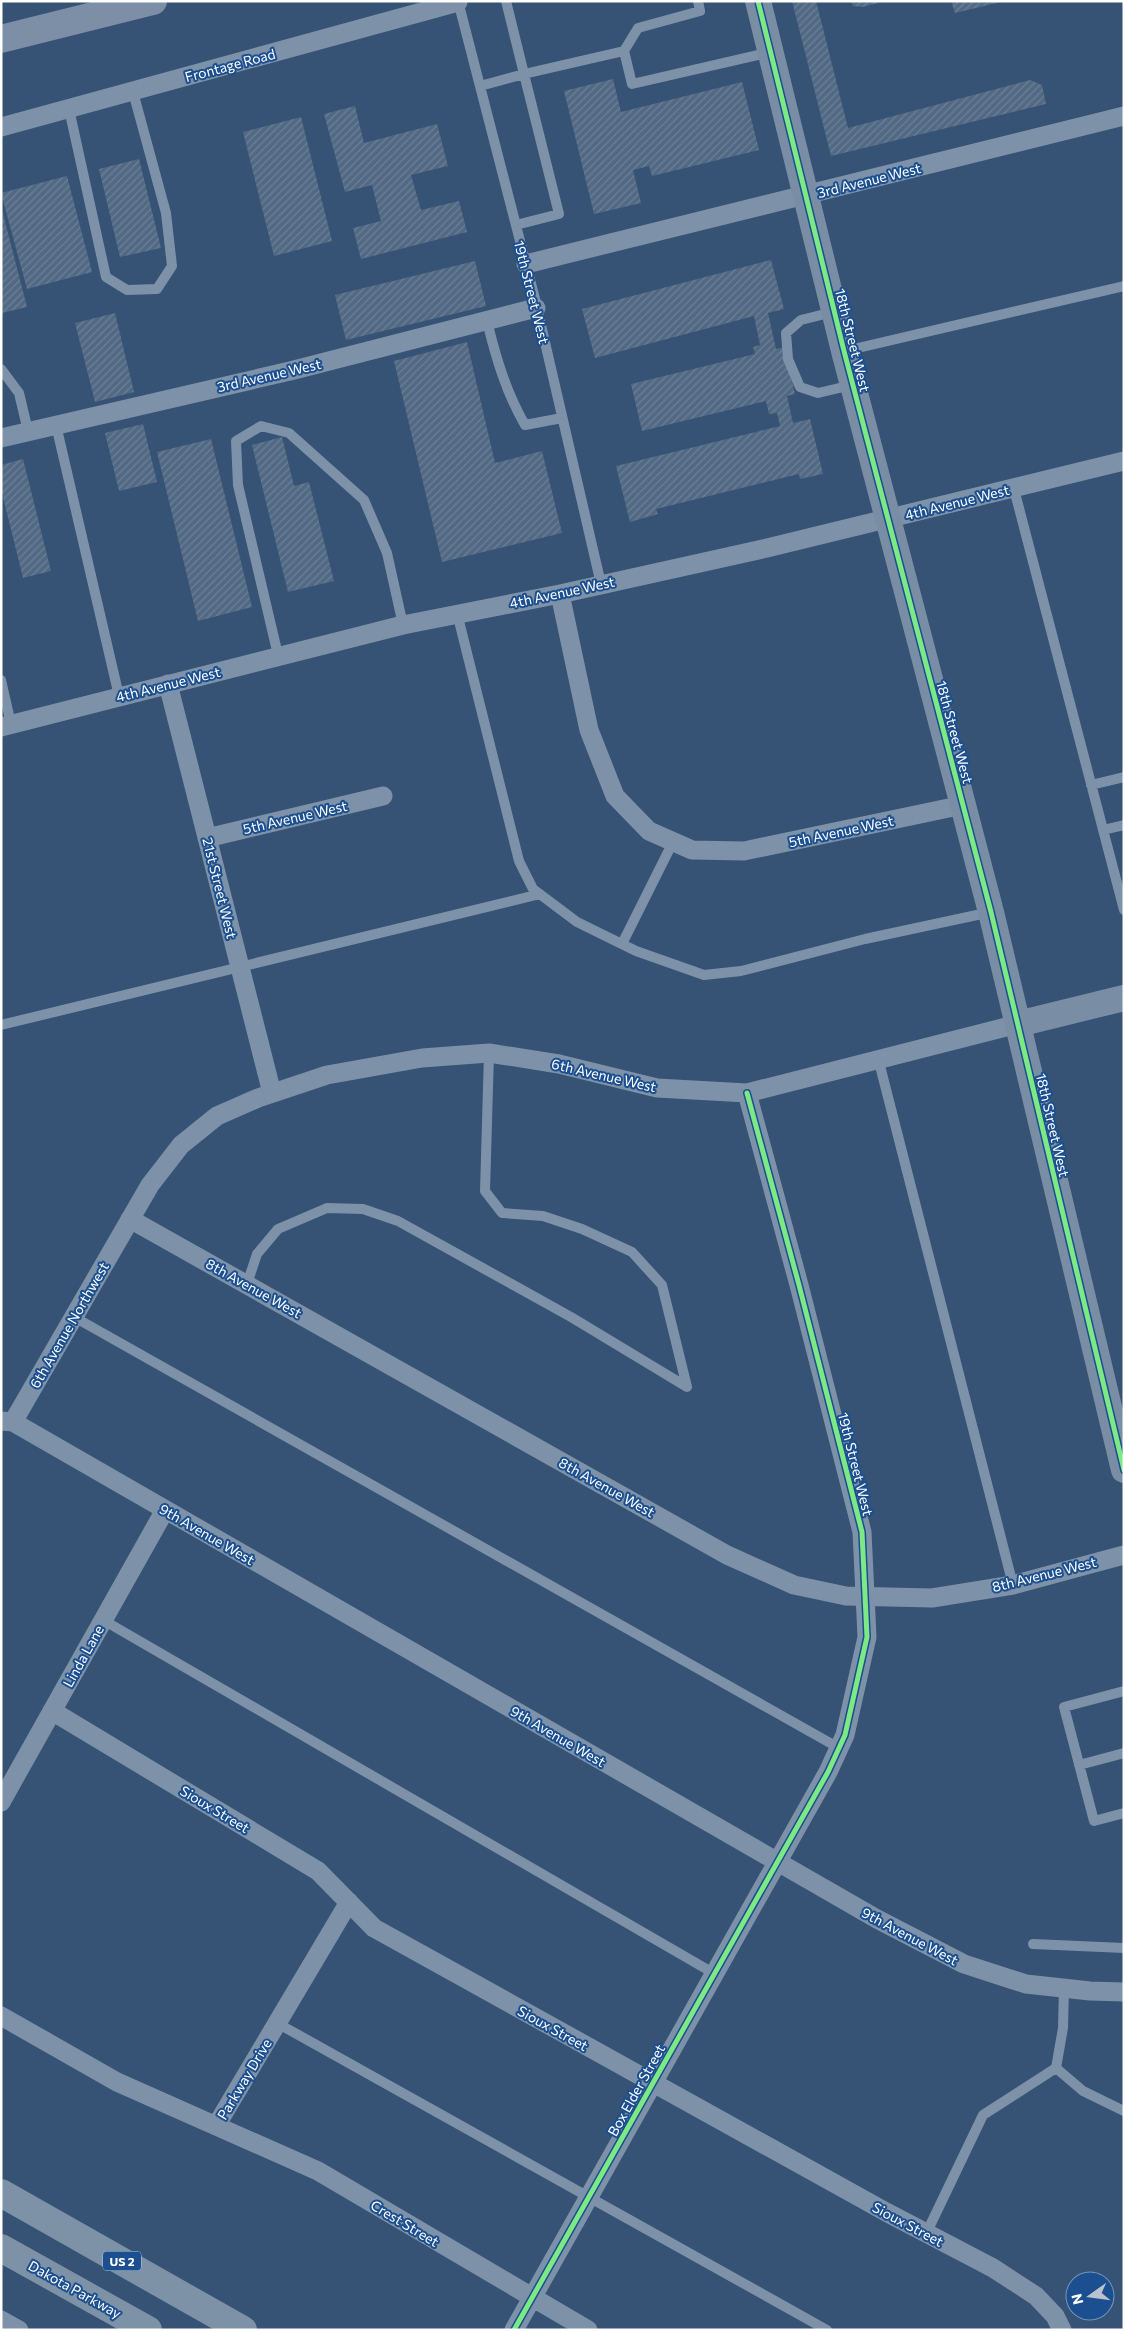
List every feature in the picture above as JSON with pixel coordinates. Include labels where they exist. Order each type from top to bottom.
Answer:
[{"type":"highway","name":"US 2","points":[[1,2193],[243,2330]]},
{"type":"highway","name":"Dakota Parkway","points":[[1,2248],[148,2330]]},
{"type":"main road","points":[[1,39],[102,8],[153,1]]},
{"type":"street","name":"18th Street West","points":[[758,1],[834,312],[991,912],[1124,1470]]},
{"type":"street","name":"Frontage Road","points":[[1,127],[458,2]]},
{"type":"street","name":"3rd Avenue West","points":[[526,264],[1124,116]]},
{"type":"street","name":"3rd Avenue West","points":[[1,438],[290,371],[536,308]]},
{"type":"street","name":"4th Avenue West","points":[[6,725],[403,625],[560,594],[767,548],[1124,461]]},
{"type":"street","points":[[560,594],[589,730],[616,796],[649,831],[673,842]]},
{"type":"street","name":"21st Street West","points":[[168,684],[272,1093]]},
{"type":"street","name":"5th Avenue West","points":[[207,838],[382,796]]},
{"type":"street","name":"5th Avenue West","points":[[673,842],[692,850],[744,851],[963,805]]},
{"type":"street","name":"6th Avenue West","points":[[130,1219],[150,1185],[181,1145],[217,1116],[272,1093],[327,1075],[422,1058],[489,1053],[559,1064],[657,1088],[746,1093],[878,1058],[1124,998]]},
{"type":"street","name":"19th Street West","points":[[746,1093],[799,1285],[862,1532],[867,1637],[845,1735],[828,1772],[778,1862]]},
{"type":"street","name":"8th Avenue West","points":[[130,1219],[727,1555],[794,1585],[846,1596],[932,1598],[1013,1585],[1124,1555]]},
{"type":"street","name":"6th Avenue Northwest","points":[[7,1422],[74,1317],[130,1219]]},
{"type":"street","name":"9th Avenue West","points":[[7,1422],[165,1510],[877,1919],[964,1964],[1026,1984],[1124,1992]]},
{"type":"street","name":"Linda Lane","points":[[1,1802],[165,1510]]},
{"type":"street","name":"Sioux Street","points":[[52,1711],[318,1871],[374,1928],[926,2234],[993,2268],[1036,2296],[1056,2316],[1062,2330]]},
{"type":"street","name":"Box Elder Street","points":[[514,2330],[778,1862]]},
{"type":"street","name":"Parkway Drive","points":[[1,2016],[117,2082],[216,2126],[348,1902]]},
{"type":"street","name":"Crest Street","points":[[216,2126],[318,2171],[588,2330]]},
{"type":"street","points":[[1,2320],[19,2330]]},
{"type":"lane","points":[[506,1],[559,214],[516,224]]},
{"type":"lane","points":[[698,1],[700,11],[638,28],[624,52],[632,84],[771,52]]},
{"type":"lane","name":"19th Street West","points":[[458,2],[526,264],[601,584]]},
{"type":"lane","points":[[480,86],[524,74],[624,52]]},
{"type":"lane","points":[[69,109],[106,277],[127,290],[157,289],[172,266],[167,222],[133,92]]},
{"type":"lane","points":[[844,351],[1124,286]]},
{"type":"lane","points":[[834,312],[801,320],[786,333],[788,358],[800,387],[818,393],[853,384]]},
{"type":"lane","points":[[487,321],[498,365],[512,402],[526,425],[562,418]]},
{"type":"lane","points":[[1,369],[19,393],[28,431]]},
{"type":"lane","points":[[56,425],[119,696]]},
{"type":"lane","points":[[278,655],[238,485],[236,441],[261,426],[289,434],[364,500],[387,553],[403,625]]},
{"type":"lane","points":[[1014,488],[1124,910]]},
{"type":"lane","points":[[457,613],[519,860],[533,889],[577,922],[636,951],[704,975],[740,971],[865,939],[991,912]]},
{"type":"lane","points":[[1,680],[6,725]]},
{"type":"lane","points":[[1091,785],[1124,777]]},
{"type":"lane","points":[[1103,830],[1124,824]]},
{"type":"lane","points":[[622,944],[673,842]]},
{"type":"lane","points":[[1,1025],[540,894]]},
{"type":"lane","points":[[247,1284],[257,1254],[278,1229],[327,1208],[363,1209],[398,1221],[571,1316],[687,1387],[662,1285],[632,1252],[582,1229],[543,1216],[502,1213],[485,1191],[489,1053]]},
{"type":"lane","points":[[878,1058],[1013,1585]]},
{"type":"lane","points":[[74,1317],[839,1748]]},
{"type":"lane","points":[[103,1620],[715,1974]]},
{"type":"lane","points":[[1124,1691],[1064,1707],[1094,1821],[1124,1813]]},
{"type":"lane","points":[[1079,1765],[1124,1753]]},
{"type":"lane","points":[[1032,1944],[1124,1948]]},
{"type":"lane","points":[[926,2234],[983,2115],[1056,2068],[1063,2028],[1064,1988]]},
{"type":"lane","points":[[277,2023],[827,2330]]},
{"type":"lane","points":[[1056,2068],[1083,2091],[1124,2111]]},
{"type":"building","points":[[792,1],[816,1],[848,128],[1030,80],[1042,85],[1046,104],[831,156]]},
{"type":"building","points":[[851,1],[882,2],[862,7],[853,6]]},
{"type":"building","points":[[951,1],[1000,1],[1001,2],[955,13]]},
{"type":"building","points":[[613,79],[621,112],[742,82],[759,150],[652,176],[649,166],[633,170],[641,203],[594,214],[564,91]]},
{"type":"building","points":[[355,106],[364,143],[437,124],[448,166],[411,175],[421,210],[459,201],[467,232],[361,259],[353,228],[381,221],[372,185],[345,192],[324,114]]},
{"type":"building","points":[[301,117],[332,241],[274,256],[243,132]]},
{"type":"building","points":[[139,159],[161,248],[120,257],[99,169]]},
{"type":"building","points":[[67,176],[92,272],[27,289],[1,193]]},
{"type":"building","points":[[2,210],[27,307],[2,313],[1,311]]},
{"type":"building","points":[[771,260],[784,309],[768,313],[776,349],[784,347],[795,394],[787,396],[793,423],[810,419],[823,474],[800,479],[799,474],[656,509],[658,514],[630,522],[616,466],[780,426],[777,413],[769,414],[766,401],[642,431],[631,384],[755,354],[753,347],[760,345],[754,316],[595,358],[582,309]]},
{"type":"building","points":[[475,261],[486,306],[346,340],[335,295]]},
{"type":"building","points":[[115,313],[134,392],[95,402],[75,323]]},
{"type":"building","points":[[467,342],[495,463],[542,451],[562,533],[442,562],[394,361]]},
{"type":"building","points":[[143,424],[157,482],[119,491],[105,433]]},
{"type":"building","points":[[282,437],[294,486],[309,482],[334,581],[288,592],[252,445]]},
{"type":"building","points":[[211,439],[252,607],[198,621],[157,452]]},
{"type":"building","points":[[23,459],[51,571],[23,578],[1,489],[1,465]]},
{"type":"cycle path","points":[[758,1],[844,351],[991,912],[1124,1470]]},
{"type":"cycle path","points":[[514,2330],[828,1772],[845,1735],[867,1637],[862,1532],[799,1285],[747,1093]]}]
